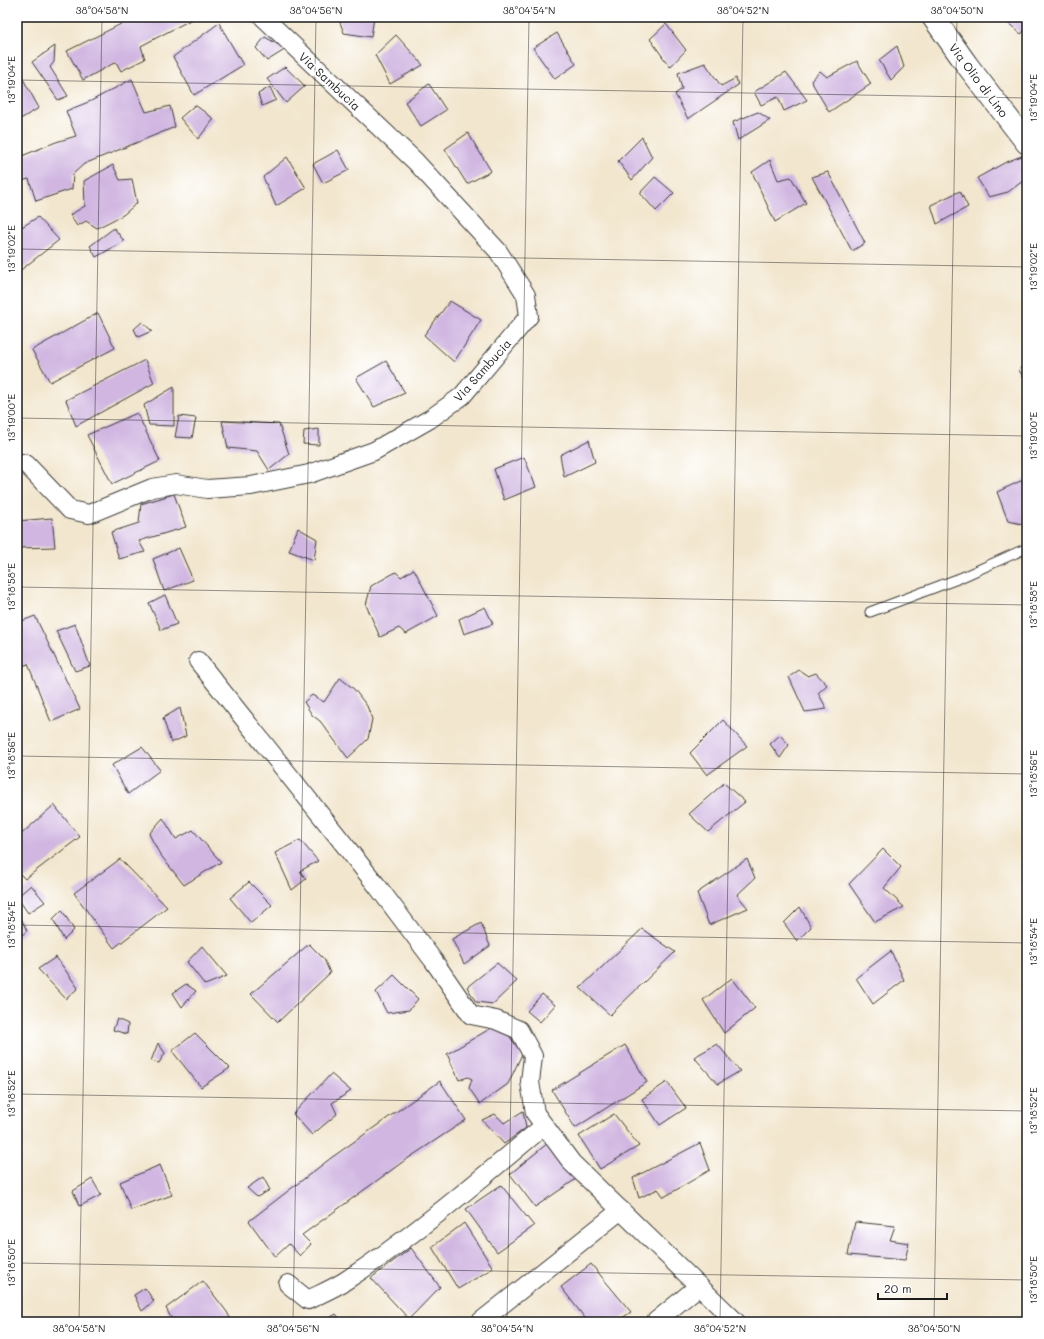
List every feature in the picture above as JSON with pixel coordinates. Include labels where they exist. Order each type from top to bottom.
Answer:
[{"type":"street","name":"Via Sambucia","points":[[17,462],[26,464],[70,510],[89,514],[152,488],[176,484],[207,489],[251,486],[309,474],[374,451],[430,419],[462,396],[529,316],[526,295],[498,251],[415,161],[263,17]]},
{"type":"street","name":"Via Olio di Lino","points":[[933,17],[967,66],[1027,143]]},
{"type":"street","points":[[198,661],[378,886],[433,960],[471,1015],[496,1020],[519,1030],[533,1056],[530,1082],[535,1113],[572,1163],[736,1322]]},
{"type":"street","points":[[288,1284],[308,1300],[345,1282],[452,1201],[544,1126]]},
{"type":"street","points":[[480,1322],[621,1210]]},
{"type":"street","points":[[655,1322],[699,1286]]},
{"type":"lane","points":[[870,612],[960,578],[1027,548]]},
{"type":"building","points":[[135,17],[196,17],[141,46],[145,59],[121,71],[116,62],[83,80],[67,51]]},
{"type":"building","points":[[338,17],[374,17],[371,37],[344,33]]},
{"type":"building","points":[[1001,17],[1027,17],[1027,28],[1021,34]]},
{"type":"building","points":[[219,23],[243,65],[194,95],[173,57]]},
{"type":"building","points":[[666,24],[686,50],[670,67],[650,39]]},
{"type":"building","points":[[557,33],[576,64],[555,79],[533,48]]},
{"type":"building","points":[[396,35],[423,65],[390,84],[375,55]]},
{"type":"building","points":[[265,37],[286,49],[267,61],[256,48]]},
{"type":"building","points":[[55,46],[54,62],[50,67],[68,96],[58,100],[32,62]]},
{"type":"building","points":[[897,46],[904,67],[891,80],[879,60]]},
{"type":"building","points":[[857,61],[871,84],[829,112],[811,81],[820,71],[827,77]]},
{"type":"building","points":[[705,63],[721,86],[736,78],[738,85],[688,119],[675,94],[682,89],[678,73]]},
{"type":"building","points":[[285,67],[305,86],[286,103],[267,79]]},
{"type":"building","points":[[786,72],[807,100],[784,111],[778,97],[761,105],[754,92]]},
{"type":"building","points":[[23,79],[39,108],[17,121],[17,83]]},
{"type":"building","points":[[132,79],[146,112],[170,106],[175,127],[84,164],[73,174],[72,189],[36,201],[29,179],[17,182],[17,158],[56,142],[76,136],[66,111],[91,101]]},
{"type":"building","points":[[429,84],[446,110],[421,126],[405,102]]},
{"type":"building","points":[[270,87],[276,100],[262,106],[258,94]]},
{"type":"building","points":[[195,105],[214,119],[198,139],[180,118]]},
{"type":"building","points":[[758,112],[770,120],[738,140],[733,122]]},
{"type":"building","points":[[468,133],[491,171],[467,184],[445,149]]},
{"type":"building","points":[[642,137],[652,157],[632,180],[618,161]]},
{"type":"building","points":[[338,150],[349,170],[323,183],[313,164]]},
{"type":"building","points":[[1027,154],[1027,178],[1008,192],[989,197],[977,178],[1006,162]]},
{"type":"building","points":[[287,157],[306,188],[276,206],[263,177]]},
{"type":"building","points":[[770,160],[778,180],[791,177],[806,203],[775,222],[752,172]]},
{"type":"building","points":[[113,165],[120,180],[132,179],[137,203],[123,215],[97,228],[86,221],[77,226],[70,215],[85,206],[84,181]]},
{"type":"building","points":[[828,172],[865,243],[852,251],[812,177]]},
{"type":"building","points":[[655,177],[674,193],[656,211],[640,193]]},
{"type":"building","points":[[960,191],[968,207],[937,224],[931,205]]},
{"type":"building","points":[[38,217],[59,240],[17,273],[17,230]]},
{"type":"building","points":[[114,228],[124,241],[96,257],[90,246]]},
{"type":"building","points":[[450,301],[481,320],[454,362],[424,335]]},
{"type":"building","points":[[98,313],[115,348],[50,382],[32,350]]},
{"type":"building","points":[[142,322],[152,331],[138,337],[134,329]]},
{"type":"building","points":[[145,360],[154,383],[76,426],[66,400]]},
{"type":"building","points":[[1027,360],[1027,384],[1019,370]]},
{"type":"building","points":[[386,361],[405,393],[374,407],[356,378]]},
{"type":"building","points":[[174,387],[174,426],[149,425],[144,405]]},
{"type":"building","points":[[137,413],[160,461],[112,484],[87,435]]},
{"type":"building","points":[[179,416],[196,418],[192,438],[175,437]]},
{"type":"building","points":[[222,421],[279,424],[289,454],[269,470],[257,451],[228,448]]},
{"type":"building","points":[[319,429],[319,445],[303,444],[304,431]]},
{"type":"building","points":[[589,440],[595,462],[564,477],[560,455]]},
{"type":"building","points":[[524,457],[536,487],[504,500],[494,469]]},
{"type":"building","points":[[1027,478],[1027,522],[1022,524],[1008,521],[997,492]]},
{"type":"building","points":[[174,494],[186,527],[139,541],[145,552],[119,559],[111,532],[139,523],[141,504]]},
{"type":"building","points":[[52,518],[55,547],[17,548],[17,521]]},
{"type":"building","points":[[298,528],[317,539],[314,560],[289,551]]},
{"type":"building","points":[[179,548],[193,580],[164,591],[153,559]]},
{"type":"building","points":[[414,569],[438,616],[406,634],[399,628],[380,637],[366,605],[371,586],[396,572],[401,577]]},
{"type":"building","points":[[165,595],[177,624],[161,630],[149,603]]},
{"type":"building","points":[[485,607],[493,624],[464,634],[459,619]]},
{"type":"building","points":[[35,616],[80,709],[51,722],[28,664],[17,668],[17,623]]},
{"type":"building","points":[[75,624],[90,666],[75,671],[56,631]]},
{"type":"building","points":[[799,670],[808,676],[816,673],[827,685],[818,693],[827,709],[805,712],[789,677]]},
{"type":"building","points":[[340,678],[354,689],[367,706],[372,719],[368,739],[348,758],[320,721],[312,715],[304,702],[312,695],[324,702]]},
{"type":"building","points":[[180,708],[186,736],[171,743],[163,718]]},
{"type":"building","points":[[723,720],[747,746],[707,775],[690,753]]},
{"type":"building","points":[[780,735],[789,745],[780,758],[770,744]]},
{"type":"building","points":[[142,747],[160,770],[128,794],[112,765]]},
{"type":"building","points":[[724,783],[745,802],[708,832],[689,814]]},
{"type":"building","points":[[54,805],[80,837],[25,879],[17,871],[17,838]]},
{"type":"building","points":[[163,818],[176,839],[193,830],[221,862],[184,885],[159,853],[149,834]]},
{"type":"building","points":[[300,840],[318,861],[300,871],[306,879],[292,890],[275,853]]},
{"type":"building","points":[[883,849],[901,867],[884,888],[904,907],[875,922],[849,884]]},
{"type":"building","points":[[120,859],[167,907],[114,948],[74,893]]},
{"type":"building","points":[[747,859],[755,878],[737,895],[748,908],[709,925],[697,893]]},
{"type":"building","points":[[249,882],[272,905],[251,923],[230,898]]},
{"type":"building","points":[[31,885],[45,902],[28,913],[17,897]]},
{"type":"building","points":[[800,907],[811,927],[797,941],[784,923]]},
{"type":"building","points":[[62,910],[74,930],[64,940],[53,919]]},
{"type":"building","points":[[21,918],[27,931],[17,939],[17,921]]},
{"type":"building","points":[[481,923],[490,946],[464,964],[452,939]]},
{"type":"building","points":[[642,929],[675,952],[610,1015],[580,988]]},
{"type":"building","points":[[309,944],[324,959],[330,973],[278,1022],[251,994]]},
{"type":"building","points":[[202,946],[227,976],[205,985],[187,962]]},
{"type":"building","points":[[891,951],[904,980],[873,1004],[856,978]]},
{"type":"building","points":[[56,957],[78,988],[66,999],[38,969]]},
{"type":"building","points":[[497,963],[517,981],[493,1004],[476,1002],[467,987]]},
{"type":"building","points":[[394,975],[418,999],[409,1010],[387,1013],[376,992]]},
{"type":"building","points":[[732,978],[755,1008],[724,1033],[703,1000]]},
{"type":"building","points":[[186,984],[196,991],[182,1007],[173,993]]},
{"type":"building","points":[[542,994],[555,1005],[540,1022],[527,1011]]},
{"type":"building","points":[[117,1019],[128,1024],[127,1034],[113,1030]]},
{"type":"building","points":[[493,1027],[508,1034],[522,1054],[508,1084],[480,1104],[469,1088],[472,1079],[468,1077],[459,1080],[447,1054]]},
{"type":"building","points":[[195,1033],[230,1068],[201,1087],[172,1051]]},
{"type":"building","points":[[158,1043],[165,1053],[159,1063],[151,1061]]},
{"type":"building","points":[[717,1044],[740,1071],[718,1084],[694,1057]]},
{"type":"building","points":[[625,1045],[647,1082],[575,1128],[552,1090]]},
{"type":"building","points":[[331,1074],[351,1091],[332,1103],[337,1114],[312,1135],[293,1114]]},
{"type":"building","points":[[440,1081],[466,1120],[404,1161],[302,1235],[311,1244],[300,1256],[289,1244],[275,1257],[249,1221],[331,1158]]},
{"type":"building","points":[[667,1082],[686,1108],[660,1125],[642,1099]]},
{"type":"building","points":[[523,1111],[526,1128],[504,1144],[482,1120],[495,1114],[504,1123]]},
{"type":"building","points":[[614,1114],[639,1146],[600,1169],[579,1136]]},
{"type":"building","points":[[548,1143],[576,1179],[535,1207],[510,1174]]},
{"type":"building","points":[[700,1143],[710,1170],[664,1197],[658,1189],[639,1198],[633,1178]]},
{"type":"building","points":[[160,1165],[172,1195],[131,1210],[120,1182]]},
{"type":"building","points":[[263,1177],[270,1190],[257,1197],[247,1188]]},
{"type":"building","points":[[92,1179],[101,1195],[79,1206],[73,1191]]},
{"type":"building","points":[[501,1185],[534,1226],[497,1252],[466,1209]]},
{"type":"building","points":[[855,1222],[895,1226],[890,1240],[909,1243],[905,1260],[848,1255]]},
{"type":"building","points":[[464,1223],[493,1268],[458,1289],[432,1247]]},
{"type":"building","points":[[411,1248],[440,1287],[409,1319],[371,1278]]},
{"type":"building","points":[[591,1264],[631,1312],[616,1322],[588,1322],[561,1287]]},
{"type":"building","points":[[203,1281],[227,1312],[232,1322],[173,1322],[166,1308]]},
{"type":"building","points":[[145,1288],[154,1301],[142,1311],[134,1295]]},
{"type":"building","points":[[336,1314],[342,1322],[323,1322]]}]
